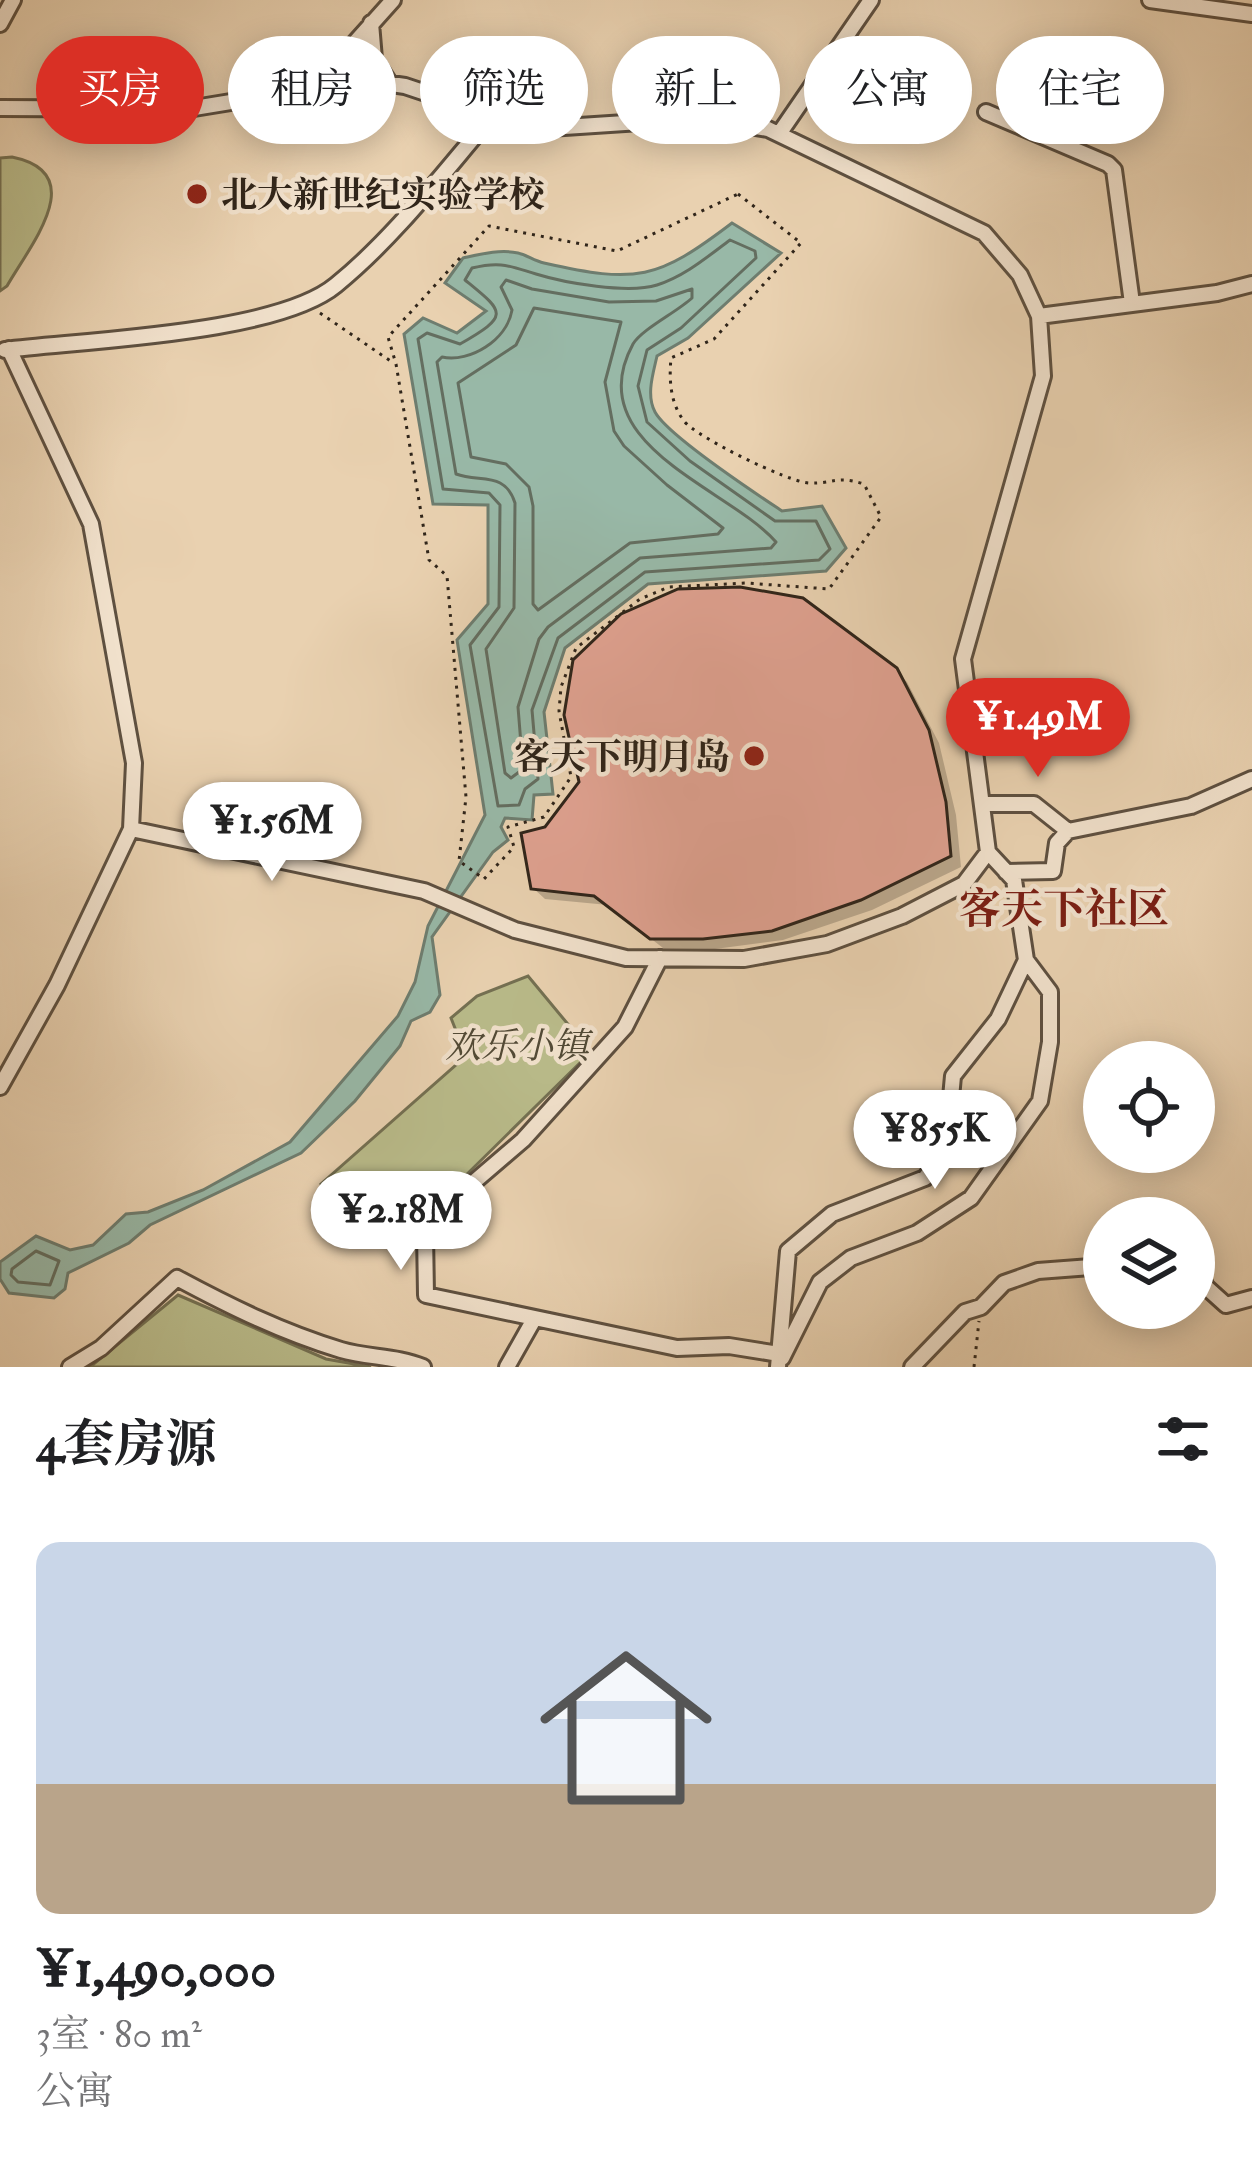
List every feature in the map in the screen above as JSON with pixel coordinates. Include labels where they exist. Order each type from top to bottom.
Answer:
[{"type":"street","points":[[0,24],[13,0]]},
{"type":"street","points":[[360,36],[393,0]]},
{"type":"street","points":[[780,131],[871,0]]},
{"type":"street","points":[[1150,0],[1252,14]]},
{"type":"street","points":[[369,36],[371,23]]},
{"type":"street","points":[[0,108],[188,109],[228,102]]},
{"type":"street","points":[[986,112],[1114,170],[1132,303]]},
{"type":"street","points":[[778,1362],[820,1282],[851,1258],[917,1232],[971,1198],[1040,1101],[1050,1042],[1050,992],[1026,959],[1014,880],[988,852],[963,659],[1043,376],[1039,316],[1020,274],[984,233],[780,135]]},
{"type":"street","points":[[0,1087],[57,986],[131,829],[134,763],[91,524],[4,350],[266,319],[333,288],[468,144]]},
{"type":"street","points":[[1039,316],[1217,293],[1252,284]]},
{"type":"street","points":[[1006,872],[1054,871],[1057,843],[1068,831],[1191,806],[1252,779]]},
{"type":"street","points":[[983,804],[1034,804],[1068,831]]},
{"type":"street","points":[[131,829],[424,891],[515,930],[626,958],[744,958],[827,944],[902,916],[964,884],[988,852]]},
{"type":"street","points":[[660,958],[625,1027],[523,1140],[467,1188],[425,1233],[426,1295],[677,1348],[729,1346],[778,1362]]},
{"type":"street","points":[[778,1362],[788,1251],[832,1214],[925,1178],[939,1160],[948,1130],[953,1076],[998,1019],[1026,959]]},
{"type":"street","points":[[912,1367],[965,1312],[981,1307],[1004,1283],[1038,1271],[1083,1268]]},
{"type":"street","points":[[70,1367],[101,1348],[177,1278],[259,1322],[346,1352],[423,1367]]},
{"type":"street","points":[[1215,1296],[1226,1305],[1252,1298]]},
{"type":"street","points":[[507,1367],[533,1321]]},
{"type":"path","points":[[304,302],[396,364],[429,560],[447,576],[466,797],[459,861],[484,879],[514,848],[508,827],[544,817],[571,777],[559,711],[576,648],[640,599],[669,587],[746,583],[829,589],[881,517],[864,484],[842,477],[808,483],[764,469],[685,423],[669,384],[671,358],[714,339],[801,243],[738,194],[617,251],[489,226],[388,338],[396,364]]},
{"type":"path","points":[[974,1367],[981,1307]]},
{"type":"green space","points":[[0,158],[35,165],[48,178],[51,194],[40,231],[0,291]]},
{"type":"green space","name":"欢乐小镇","points":[[528,976],[591,1052],[396,1244],[373,1221],[340,1214],[321,1184],[466,1056],[451,1018],[477,996]]},
{"type":"green space","points":[[178,1295],[326,1359],[371,1367],[90,1367]]},
{"type":"water","points":[[732,223],[781,253],[688,338],[657,356],[652,405],[663,422],[694,449],[782,511],[822,506],[846,548],[826,571],[648,584],[565,648],[544,712],[553,794],[534,795],[532,820],[505,818],[501,827],[508,840],[493,852],[432,937],[440,995],[430,1012],[411,1021],[400,1046],[355,1101],[301,1153],[150,1225],[129,1243],[68,1273],[65,1289],[54,1298],[9,1293],[0,1279],[0,1262],[36,1236],[70,1250],[93,1245],[126,1214],[148,1212],[203,1190],[290,1142],[398,1016],[415,982],[428,926],[485,815],[457,640],[488,604],[488,505],[433,504],[404,334],[423,318],[457,333],[486,311],[445,283],[463,258],[511,252],[576,270],[625,275],[664,266]]},
{"type":"building","name":"客天下明月岛","points":[[740,587],[803,598],[897,668],[929,730],[946,802],[951,856],[861,900],[772,931],[703,939],[650,939],[594,896],[531,889],[521,833],[545,827],[579,782],[564,715],[573,660],[621,614],[678,589]]},
{"type":"place","name":"北大新世纪实验学校","points":[[197,194]]},
{"type":"place","name":"客天下明月岛","points":[[754,756]]},
{"type":"district","name":"客天下社区","points":[[1064,908]]}]
